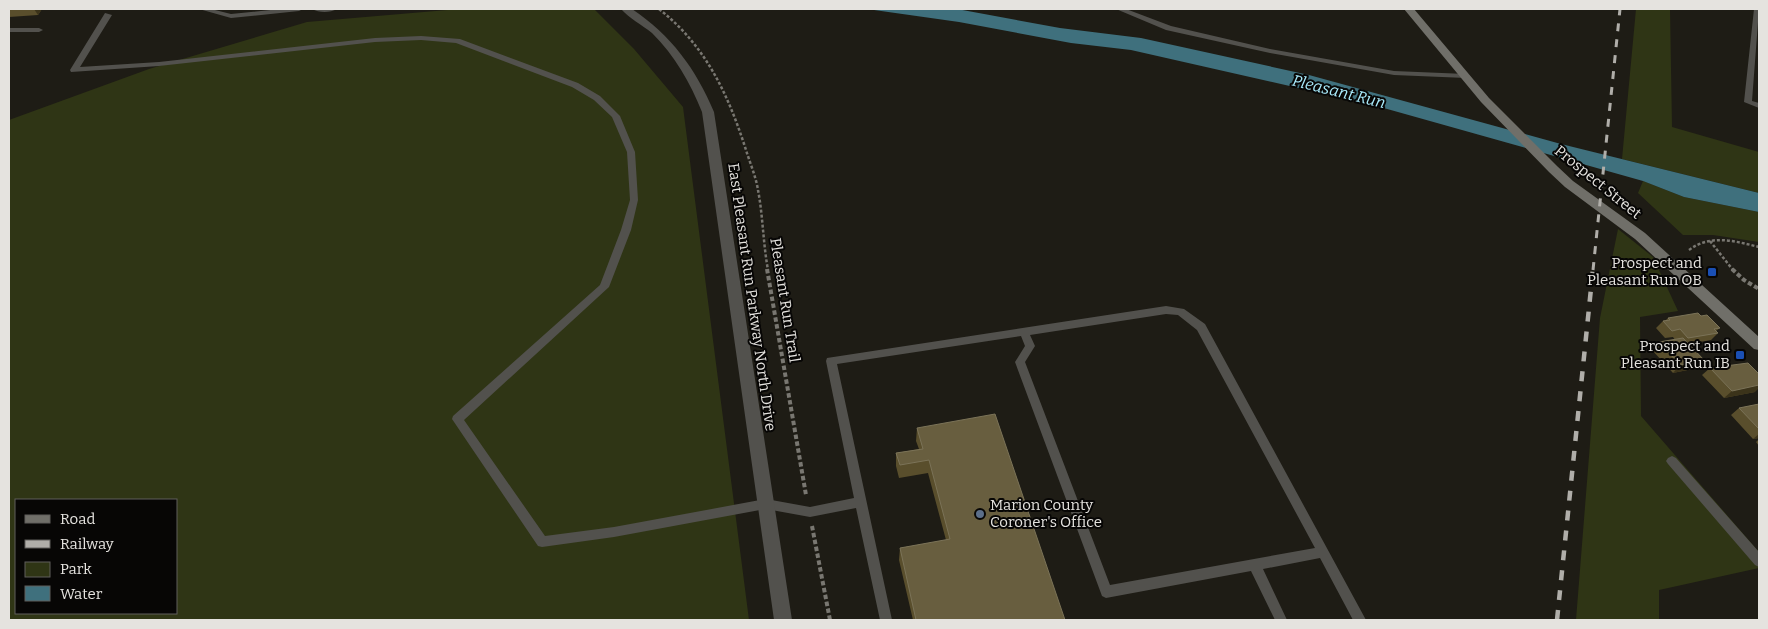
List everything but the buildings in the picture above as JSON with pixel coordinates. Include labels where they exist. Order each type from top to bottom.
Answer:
[{"type":"main road","name":"Prospect Street","points":[[1409,9],[1511,128],[1553,169],[1570,184],[1640,236],[1759,345]]},
{"type":"street","name":"East Pleasant Run Parkway North Drive","points":[[626,9],[658,34],[682,60],[697,84],[708,112],[783,620]]},
{"type":"lane","points":[[203,9],[231,16],[299,9]]},
{"type":"lane","points":[[316,9],[333,9]]},
{"type":"lane","points":[[1120,9],[1169,28],[1270,51],[1394,73],[1466,76]]},
{"type":"lane","points":[[1757,9],[1748,102],[1759,106]]},
{"type":"lane","points":[[108,15],[74,70],[159,64],[375,40],[421,38],[458,40],[575,85],[597,98],[616,116],[631,152],[634,200],[626,230],[604,287],[457,419],[542,542],[614,532],[766,504],[810,512],[861,502]]},
{"type":"lane","points":[[9,30],[39,30]]},
{"type":"lane","points":[[886,620],[831,361],[1166,310],[1180,312],[1201,327],[1360,620]]},
{"type":"lane","points":[[1024,332],[1030,346],[1020,362],[1106,592],[1323,552]]},
{"type":"lane","points":[[1672,461],[1759,562]]},
{"type":"lane","points":[[1254,564],[1281,620]]},
{"type":"path","name":"Pleasant Run Trail","points":[[659,9],[673,20],[702,52],[722,89],[739,129],[758,189],[772,299],[830,620]]},
{"type":"path","points":[[1689,250],[1695,244],[1710,241],[1759,247]]},
{"type":"path","points":[[1710,241],[1736,275],[1759,289]]},
{"type":"green space","points":[[459,9],[594,9],[634,49],[683,107],[749,620],[9,620],[9,120],[149,69],[307,22]]},
{"type":"green space","points":[[1636,9],[1670,9],[1672,127],[1759,152],[1759,193],[1622,159]]},
{"type":"green space","points":[[1643,181],[1684,197],[1759,212],[1759,242],[1713,235],[1683,235],[1638,193]]},
{"type":"green space","points":[[1618,229],[1653,257],[1678,311],[1640,317],[1641,416],[1759,552],[1759,568],[1659,590],[1659,620],[1576,620],[1600,318]]},
{"type":"water","name":"Pleasant Run","points":[[867,9],[957,9],[1060,28],[1141,38],[1309,75],[1561,144],[1759,193],[1759,212],[1684,197],[1643,181],[1373,105],[1131,50],[1071,43],[959,22]]},
{"type":"railway","points":[[1593,270],[1620,9]]},
{"type":"railway","points":[[1557,620],[1593,269]]},
{"type":"place","name":"Prospect and Pleasant Run OB","points":[[1712,272]]},
{"type":"place","name":"Prospect and Pleasant Run IB","points":[[1740,355]]},
{"type":"place","name":"Marion County Coroner's Office","points":[[980,514]]}]
